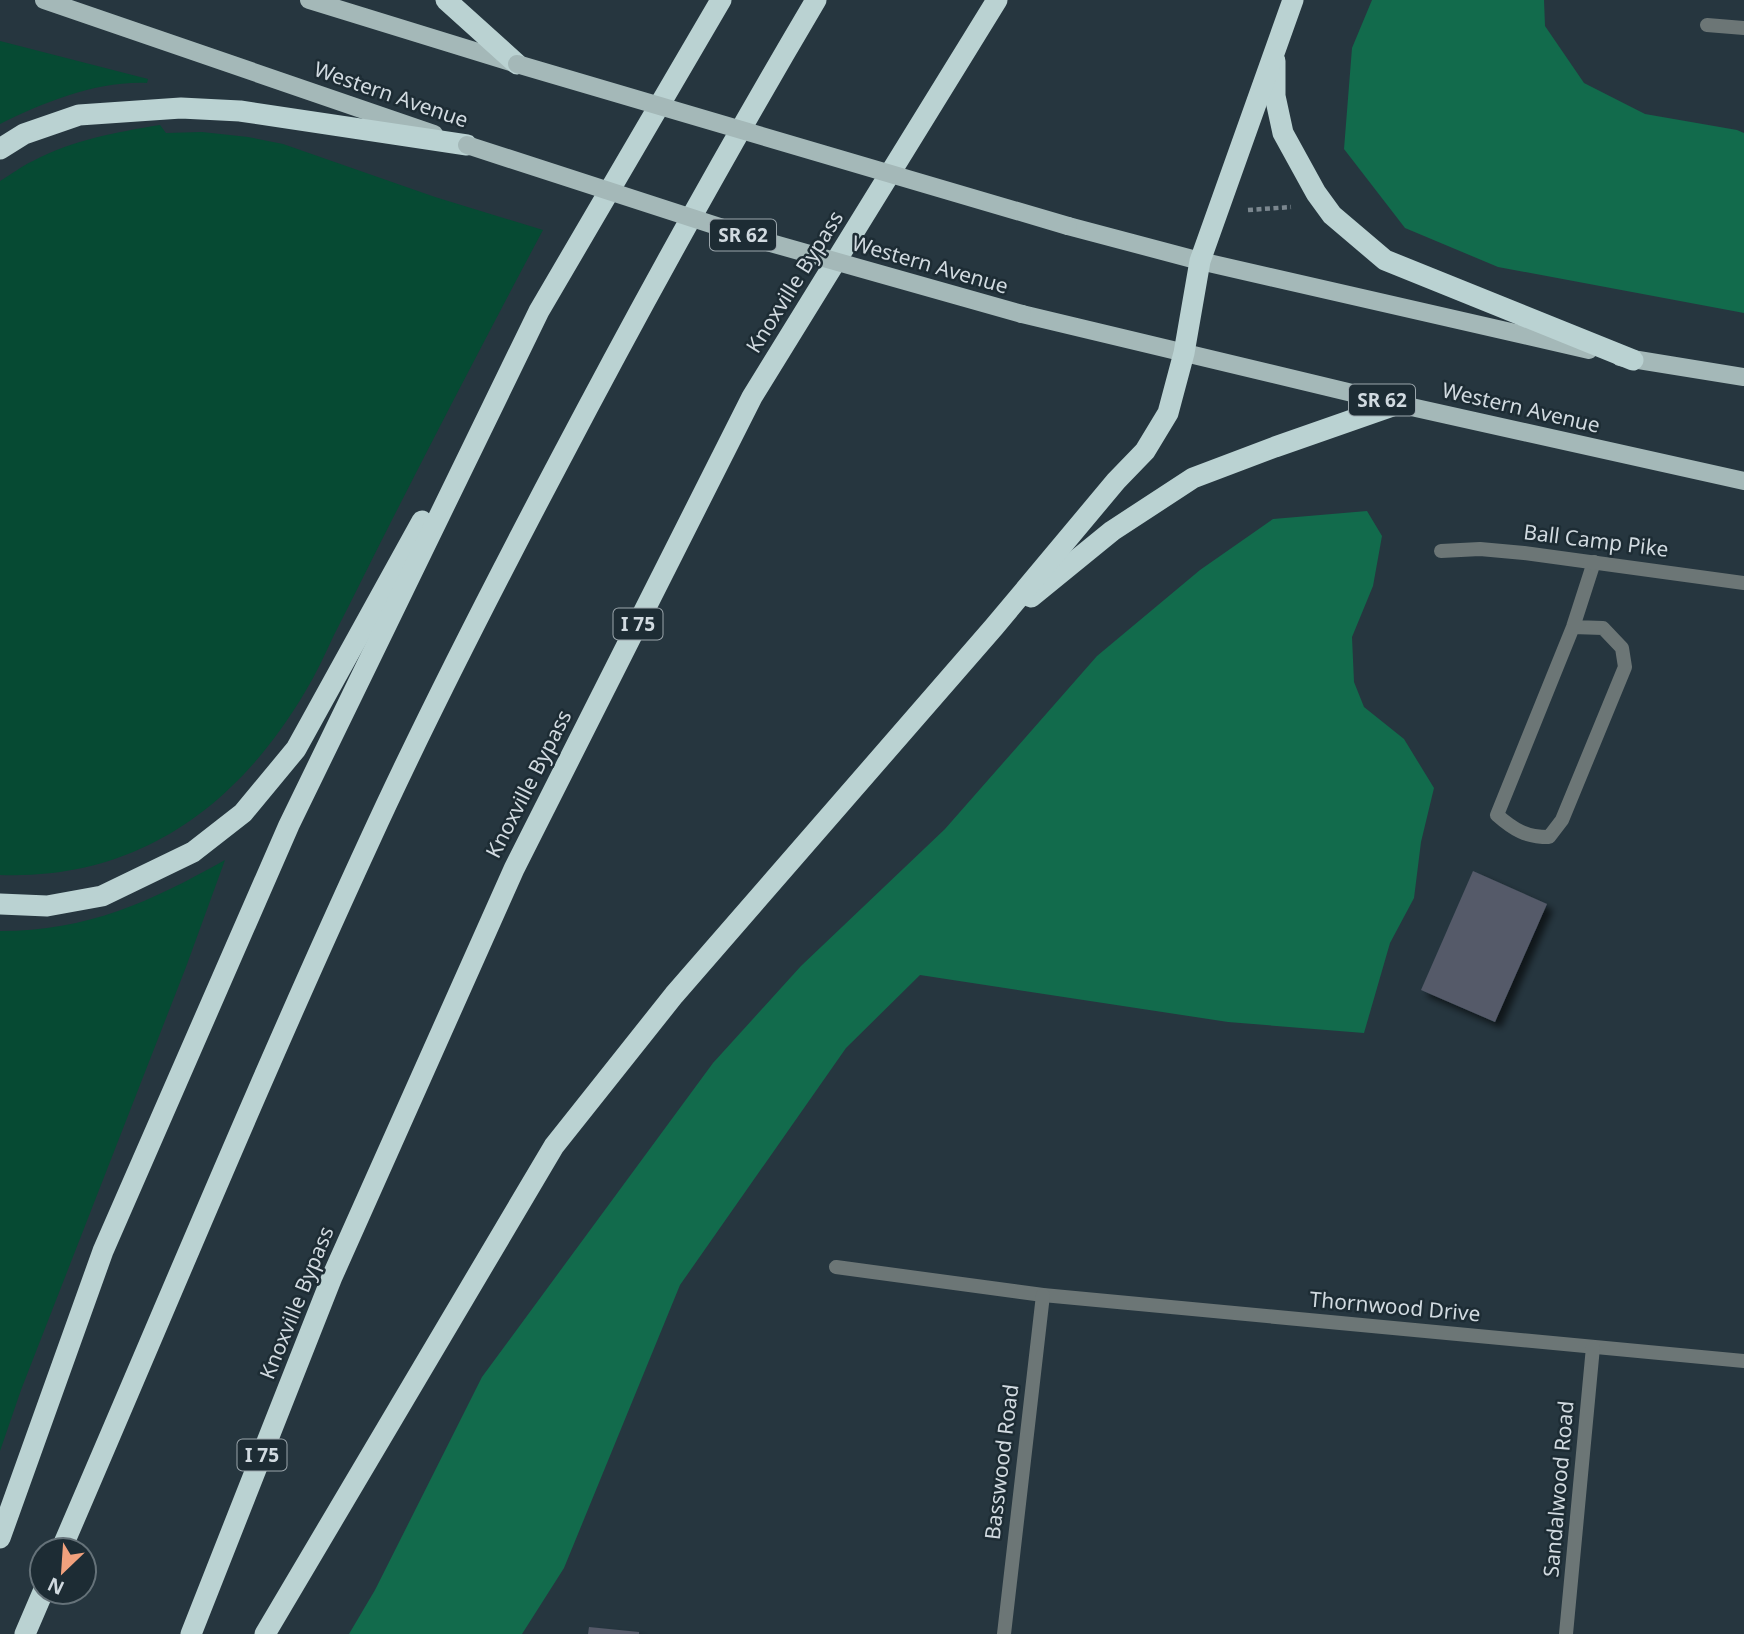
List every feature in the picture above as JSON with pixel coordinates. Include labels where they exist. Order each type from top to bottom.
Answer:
[{"type":"highway","points":[[446,0],[517,64]]},
{"type":"highway","points":[[0,905],[47,906],[102,896],[193,852],[243,813],[296,749],[539,311],[721,0]]},
{"type":"highway","points":[[67,1536],[235,1141],[376,826],[493,587],[654,283],[816,0]]},
{"type":"highway","name":"Knoxville Bypass","points":[[191,1634],[332,1277],[513,869],[752,397],[998,0]]},
{"type":"highway","points":[[265,1634],[554,1146],[674,995],[994,627],[1116,481],[1145,451],[1168,413],[1184,353],[1200,261],[1293,0]]},
{"type":"highway","points":[[1275,47],[1275,96],[1283,133],[1316,193],[1332,215],[1385,260],[1633,360]]},
{"type":"highway","points":[[0,149],[24,134],[79,115],[181,108],[240,111],[467,145]]},
{"type":"highway","points":[[0,1538],[103,1251],[267,875],[539,311]]},
{"type":"highway","points":[[994,627],[1112,531],[1193,478],[1398,404]]},
{"type":"highway","points":[[24,1634],[37,1606]]},
{"type":"main road","name":"Western Avenue","points":[[44,0],[467,145],[760,240],[1022,314],[1398,404],[1744,481]]},
{"type":"main road","points":[[310,0],[803,150],[1200,261],[1633,360],[1744,377]]},
{"type":"street","points":[[1707,25],[1744,28]]},
{"type":"street","name":"Ball Camp Pike","points":[[1441,551],[1480,548],[1744,583]]},
{"type":"street","points":[[1573,627],[1603,628],[1622,648],[1625,667],[1562,820],[1549,837],[1531,837],[1507,824],[1497,815],[1573,627],[1594,562]]},
{"type":"street","name":"Thornwood Drive","points":[[836,1267],[1042,1295],[1744,1361]]},
{"type":"street","name":"Basswood Road","points":[[1004,1634],[1042,1295]]},
{"type":"street","name":"Sandalwood Road","points":[[1566,1634],[1593,1347]]},
{"type":"path","points":[[1246,210],[1296,206]]},
{"type":"green space","points":[[1372,0],[1544,0],[1545,26],[1584,83],[1645,114],[1744,133],[1744,313],[1498,267],[1405,228],[1344,149],[1352,48]]},
{"type":"green space","points":[[0,41],[148,79],[147,83],[109,85],[71,94],[0,124]]},
{"type":"green space","points":[[160,125],[166,133],[202,132],[283,144],[435,197],[543,230],[313,678],[278,733],[248,770],[215,802],[178,828],[139,850],[96,865],[50,873],[0,875],[0,181],[29,163],[79,142]]},
{"type":"green space","points":[[1367,511],[1382,536],[1373,586],[1352,637],[1354,682],[1364,707],[1404,739],[1434,788],[1421,842],[1414,898],[1390,943],[1364,1033],[1228,1022],[920,975],[846,1048],[680,1285],[564,1568],[522,1634],[349,1634],[375,1590],[482,1377],[713,1063],[801,966],[945,829],[1097,656],[1200,570],[1273,519]]},
{"type":"green space","points":[[225,860],[0,1451],[0,931],[32,930],[90,920],[171,889]]},
{"type":"building","points":[[1473,871],[1547,904],[1495,1022],[1421,990]]},
{"type":"building","points":[[589,1627],[639,1632],[639,1634],[588,1634]]}]
